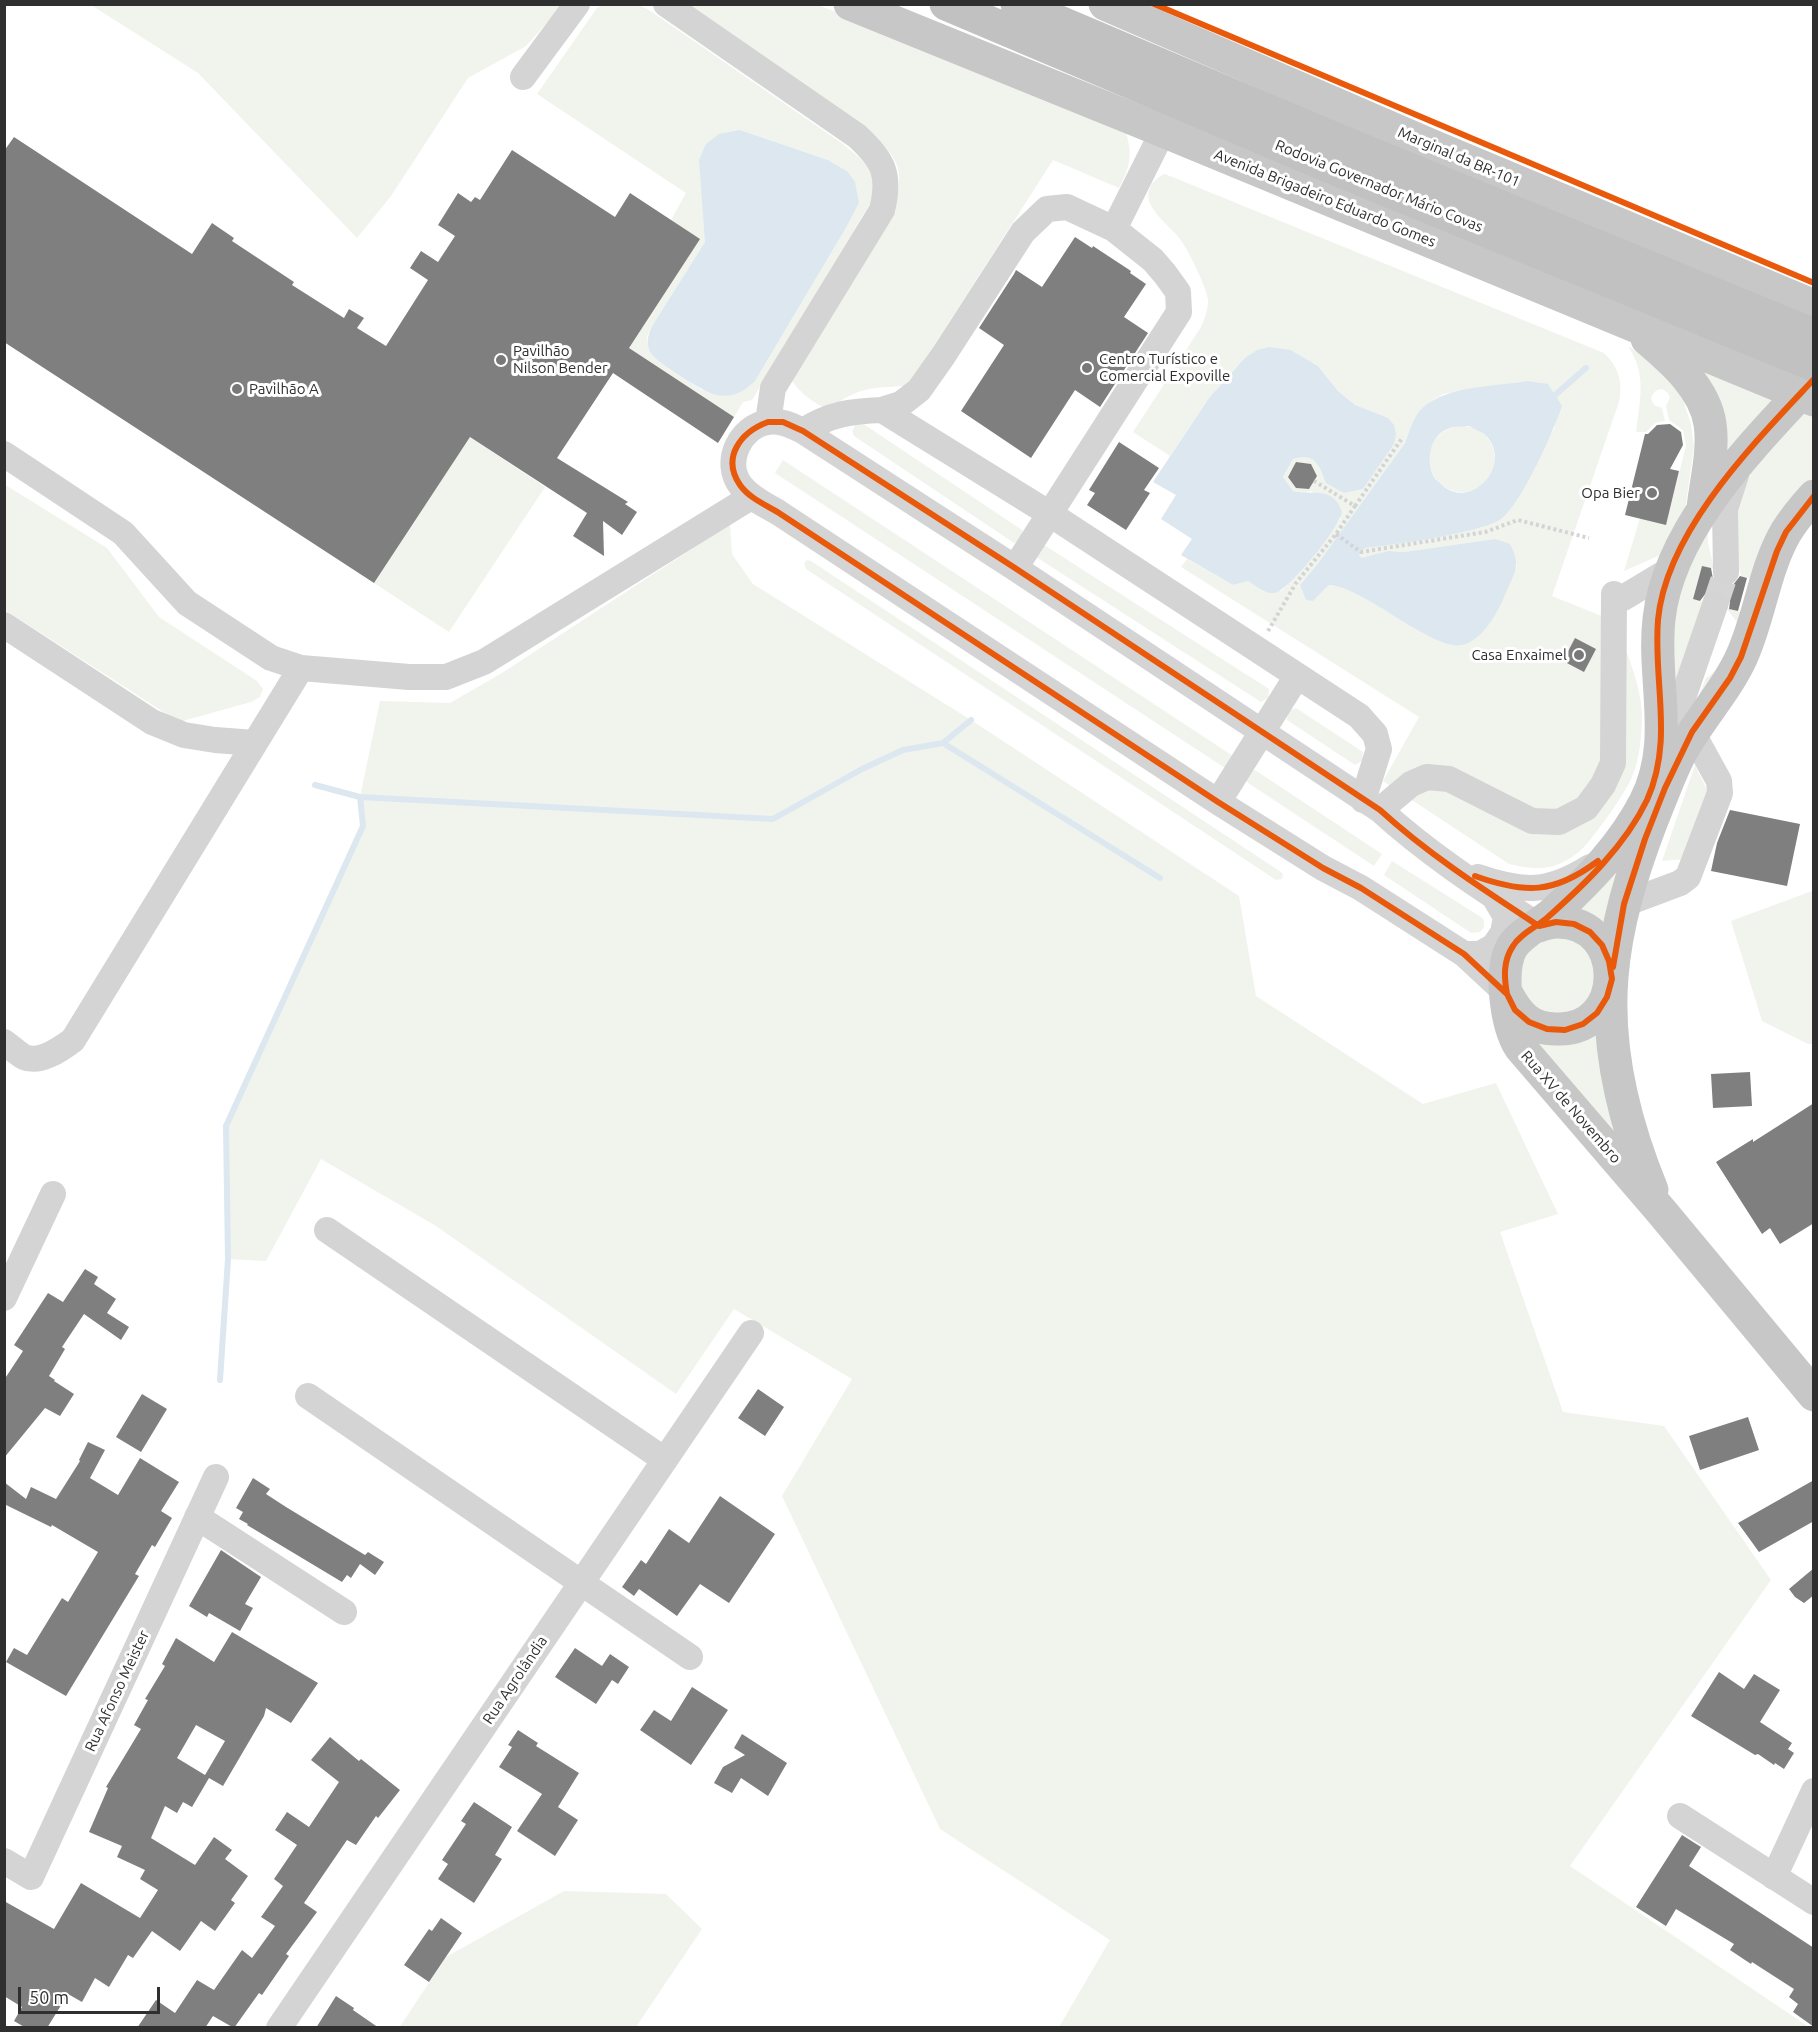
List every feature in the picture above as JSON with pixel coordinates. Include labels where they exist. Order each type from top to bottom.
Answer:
[{"type":"highway","name":"Rodovia Governador Mário Covas","points":[[946,4],[1333,168],[1807,338]]},
{"type":"highway","name":"Rodovia Governador Mário Covas","points":[[1017,4],[1807,338]]},
{"type":"highway","points":[[1054,4],[1135,54]]},
{"type":"main road","name":"Avenida Brigadeiro Eduardo Gomes","points":[[850,4],[1630,324],[1809,391]]},
{"type":"main road","name":"Marginal da BR-101","points":[[1105,4],[1430,145],[1735,272],[1807,338]]},
{"type":"main road","points":[[1735,272],[1814,285]]},
{"type":"main road","points":[[1630,324],[1669,357],[1691,382],[1704,403],[1710,423],[1711,448],[1703,508]]},
{"type":"main road","name":"Rua XV de Novembro","points":[[1809,391],[1743,458],[1703,508],[1673,568],[1659,619],[1658,663],[1662,736],[1656,773],[1646,800],[1633,824],[1595,873],[1539,926],[1524,934],[1513,946],[1506,961],[1504,978],[1510,1024],[1514,1038],[1520,1047],[1661,1211],[1814,1395]]},
{"type":"main road","name":"Rua XV de Novembro","points":[[1661,1211],[1640,1157],[1621,1093],[1613,1027],[1612,979],[1624,904],[1645,839],[1665,788],[1692,732],[1742,657],[1777,551],[1786,532],[1814,496]]},
{"type":"main road","points":[[1507,994],[1515,1010],[1529,1022],[1546,1029],[1565,1030],[1583,1024],[1597,1013],[1607,997],[1612,979],[1610,961],[1602,945],[1590,932],[1574,924],[1556,922],[1539,926]]},
{"type":"street","points":[[522,77],[577,4]]},
{"type":"street","points":[[666,4],[857,136],[875,153],[884,174],[886,193],[882,210],[773,388],[768,422]]},
{"type":"street","points":[[1114,229],[1163,131]]},
{"type":"street","points":[[803,431],[814,424],[849,411],[882,410],[901,404],[919,390],[1023,232],[1047,209],[1067,207],[1114,229],[1153,260],[1165,274],[1178,292],[1179,312],[1015,567]]},
{"type":"street","points":[[882,410],[1050,514],[1359,716],[1375,734],[1379,749],[1372,805]]},
{"type":"street","points":[[1507,994],[1464,954],[1361,888],[1323,868],[1218,802],[751,497],[740,485],[733,468],[735,451],[741,438],[752,428],[768,422],[783,422],[803,431],[1015,567],[1372,805],[1456,869],[1539,926]]},
{"type":"street","points":[[4,453],[123,533],[187,603],[271,658],[301,668],[409,677],[446,677],[484,662],[751,497]]},
{"type":"street","points":[[1726,572],[1725,508],[1734,477],[1743,458]]},
{"type":"street","points":[[1372,805],[1427,777],[1449,779],[1532,821],[1559,822],[1586,808],[1603,785],[1613,763],[1618,596],[1673,568]]},
{"type":"street","points":[[1656,773],[1715,605]]},
{"type":"street","points":[[4,625],[152,722],[184,735],[215,740],[255,742]]},
{"type":"street","points":[[4,1042],[26,1058],[42,1057],[73,1040],[301,668]]},
{"type":"street","points":[[1218,802],[1298,676]]},
{"type":"street","points":[[1624,904],[1688,878],[1720,793],[1719,781],[1692,732]]},
{"type":"street","points":[[1456,869],[1498,884],[1542,888],[1560,884],[1589,868],[1615,849]]},
{"type":"street","points":[[1464,954],[1480,954],[1494,946],[1503,933],[1506,917],[1493,895]]},
{"type":"street","points":[[4,1298],[53,1194]]},
{"type":"street","points":[[327,1230],[665,1460]]},
{"type":"street","name":"Rua Agrolândia","points":[[279,2028],[751,1333]]},
{"type":"street","points":[[308,1396],[690,1658]]},
{"type":"street","name":"Rua Afonso Meister","points":[[4,1861],[31,1877],[216,1477]]},
{"type":"street","points":[[197,1517],[344,1612]]},
{"type":"street","points":[[1774,1877],[1814,1791]]},
{"type":"street","points":[[1680,1816],[1814,1902]]},
{"type":"path","points":[[1257,650],[1296,582],[1336,534],[1403,437]]},
{"type":"path","points":[[1314,481],[1355,506]]},
{"type":"path","points":[[1336,534],[1361,552],[1485,532],[1518,520],[1589,538]]},
{"type":"shaded area","points":[[91,5],[563,5],[526,46],[468,78],[391,196],[357,238],[198,73]]},
{"type":"shaded area","points":[[603,5],[639,5],[649,10],[843,144],[864,162],[871,175],[873,191],[871,202],[752,400],[743,402],[734,417],[629,348],[671,220],[686,193],[537,94],[597,8]],"holes":[[[740,130],[828,160],[847,171],[859,203],[755,381],[702,390],[660,362],[649,347],[648,336],[705,242]]]},
{"type":"shaded area","points":[[681,5],[818,5],[1123,125],[1130,150],[1127,172],[1119,188],[1053,160],[908,386],[857,392],[828,410],[808,398],[792,381],[895,205],[899,182],[897,164],[887,149],[869,133]]},
{"type":"shaded area","points":[[740,130],[828,160],[847,171],[855,182],[859,203],[755,381],[739,393],[720,395],[699,387],[662,363],[651,353],[648,340],[652,326],[705,242],[699,160],[706,144],[719,134]]},
{"type":"shaded area","points":[[1165,174],[1604,353],[1613,364],[1620,381],[1619,402],[1552,596],[1614,621],[1632,666],[1641,701],[1641,737],[1635,770],[1629,784],[1584,847],[1561,863],[1540,868],[1509,864],[1383,781],[1419,717],[1181,567],[1187,559],[1233,585],[1248,581],[1281,591],[1311,560],[1341,518],[1311,491],[1303,493],[1293,491],[1283,477],[1293,459],[1310,458],[1317,463],[1323,476],[1344,493],[1363,489],[1388,419],[1355,405],[1338,391],[1318,366],[1291,350],[1239,365],[1209,398],[1170,456],[1133,432],[1201,327],[1208,304],[1207,294],[1187,250],[1151,205],[1149,189],[1159,177]],"holes":[[[1527,381],[1555,427],[1544,446],[1449,534],[1365,548],[1359,555],[1362,558],[1368,558],[1388,551],[1404,552],[1495,539],[1517,565],[1508,586],[1401,620],[1366,598],[1339,587],[1329,585],[1317,597],[1306,600],[1300,585],[1405,443],[1412,424],[1430,402],[1443,394]],[[1296,462],[1311,464],[1317,475],[1309,489],[1296,488],[1288,477]]]},
{"type":"shaded area","points":[[1628,346],[1658,366],[1674,384],[1683,400],[1691,424],[1694,447],[1683,524],[1669,551],[1624,571],[1640,518],[1666,524],[1686,446],[1683,430],[1669,420],[1666,406],[1670,397],[1668,393],[1660,389],[1651,398],[1654,405],[1662,408],[1665,421],[1655,423],[1646,432],[1636,432],[1640,377],[1634,356]]},
{"type":"shaded area","points":[[1269,347],[1291,350],[1318,366],[1338,391],[1355,405],[1388,418],[1394,425],[1396,434],[1394,444],[1363,489],[1344,493],[1326,483],[1319,466],[1312,459],[1301,457],[1293,459],[1283,477],[1293,491],[1328,495],[1338,504],[1342,512],[1332,531],[1312,558],[1290,582],[1274,593],[1264,591],[1248,581],[1233,585],[1181,555],[1192,539],[1161,519],[1176,495],[1153,482],[1209,398],[1245,358],[1257,350]]},
{"type":"shaded area","points":[[1691,367],[1781,398],[1722,460]]},
{"type":"shaded area","points":[[1527,381],[1548,384],[1562,406],[1536,466],[1509,511],[1501,519],[1475,529],[1436,538],[1365,548],[1359,555],[1362,558],[1388,551],[1404,552],[1495,539],[1510,544],[1516,559],[1515,570],[1498,609],[1479,636],[1466,644],[1453,645],[1438,640],[1362,597],[1329,585],[1313,601],[1306,600],[1300,585],[1405,443],[1418,413],[1428,404],[1453,392]],"holes":[[[1469,426],[1485,435],[1493,446],[1495,459],[1486,481],[1476,489],[1465,493],[1453,491],[1436,480],[1431,470],[1430,458],[1432,445],[1439,435],[1450,428]]]},
{"type":"shaded area","points":[[1799,405],[1813,411],[1813,478],[1802,489],[1733,653],[1698,698],[1706,678],[1719,669],[1737,622],[1726,608],[1744,613],[1752,579],[1741,576],[1731,541],[1742,493],[1753,467]]},
{"type":"shaded area","points":[[862,423],[1022,530],[1023,534],[1018,541],[1014,543],[854,436],[852,431],[856,424]]},
{"type":"shaded area","points":[[1462,426],[1475,429],[1485,436],[1492,446],[1495,459],[1492,472],[1485,482],[1475,489],[1462,492],[1449,489],[1439,482],[1432,472],[1429,459],[1432,446],[1439,436],[1449,429]]},
{"type":"shaded area","points":[[470,437],[545,487],[449,632],[374,583]]},
{"type":"shaded area","points":[[783,460],[1233,756],[1225,768],[775,473]]},
{"type":"shaded area","points":[[4,484],[107,548],[159,617],[257,681],[263,689],[260,697],[251,702],[179,722],[5,610]]},
{"type":"shaded area","points":[[1708,519],[1708,543],[1714,569],[1702,566],[1693,599],[1705,602],[1673,690],[1672,604]]},
{"type":"shaded area","points":[[730,524],[732,554],[753,584],[971,720],[1239,896],[1256,996],[1423,1104],[1496,1083],[1558,1214],[1500,1232],[1563,1412],[1664,1426],[1771,1580],[1570,1866],[1809,2027],[1059,2027],[1110,1940],[940,1829],[782,1496],[852,1379],[734,1309],[676,1394],[436,1226],[321,1159],[266,1261],[228,1259],[226,1126],[363,826],[360,797],[380,701],[450,703],[502,673]]},
{"type":"shaded area","points":[[1041,543],[1269,689],[1268,698],[1261,702],[1033,555]]},
{"type":"shaded area","points":[[807,560],[1281,872],[1282,879],[1276,880],[806,569],[804,563]]},
{"type":"shaded area","points":[[1296,708],[1363,752],[1362,761],[1355,765],[1287,720],[1288,711]]},
{"type":"shaded area","points":[[1695,765],[1709,794],[1685,859],[1662,861]]},
{"type":"shaded area","points":[[1255,770],[1382,854],[1374,866],[1248,783],[1245,778],[1250,771]]},
{"type":"shaded area","points":[[1630,842],[1605,933],[1575,904]]},
{"type":"shaded area","points":[[1392,861],[1481,917],[1484,920],[1484,927],[1480,932],[1471,933],[1384,875]]},
{"type":"shaded area","points":[[1813,883],[1814,1044],[1808,1044],[1762,1021],[1731,921],[1812,891]]},
{"type":"shaded area","points":[[1556,932],[1593,950],[1598,991],[1567,1018],[1527,1007],[1518,977],[1518,961],[1522,955]]},
{"type":"shaded area","points":[[1603,1023],[1628,1159],[1529,1035]]},
{"type":"shaded area","points":[[564,1891],[666,1894],[702,1929],[636,2027],[399,2028],[446,1957]]},
{"type":"building","points":[[14,137],[192,254],[212,223],[234,238],[232,241],[294,282],[292,285],[344,318],[349,309],[364,318],[357,328],[386,346],[428,280],[410,268],[421,251],[438,262],[455,236],[438,225],[458,193],[471,202],[475,197],[480,200],[512,150],[615,217],[630,193],[700,239],[629,348],[734,417],[718,443],[613,373],[557,458],[628,502],[625,504],[637,512],[622,535],[603,521],[604,556],[573,536],[587,513],[470,437],[374,583],[4,342],[4,151]]},
{"type":"building","name":"Centro Turístico e Comercial Expoville","points":[[1075,237],[1131,271],[1130,273],[1146,284],[1124,317],[1148,333],[1100,407],[1075,390],[1031,458],[961,411],[1004,345],[979,328],[1016,270],[1042,287]]},
{"type":"building","name":"Opa Bier","points":[[1670,424],[1681,432],[1683,445],[1670,469],[1679,471],[1666,525],[1625,515],[1645,434],[1657,425]]},
{"type":"building","points":[[1119,442],[1159,468],[1144,490],[1150,493],[1126,530],[1087,505],[1095,493],[1089,490]]},
{"type":"building","points":[[1296,462],[1311,464],[1317,476],[1309,489],[1296,488],[1288,477]]},
{"type":"building","points":[[1702,566],[1711,568],[1713,579],[1719,585],[1726,587],[1733,585],[1740,576],[1747,578],[1738,611],[1729,609],[1730,602],[1727,596],[1719,591],[1713,590],[1706,593],[1700,601],[1693,599]]},
{"type":"building","points":[[1575,638],[1596,649],[1584,672],[1563,661]]},
{"type":"building","points":[[1730,810],[1800,824],[1787,886],[1711,871],[1717,843]]},
{"type":"building","points":[[1750,1072],[1752,1106],[1713,1108],[1711,1074]]},
{"type":"building","points":[[1814,1103],[1814,1223],[1780,1244],[1770,1228],[1762,1234],[1716,1162],[1753,1139],[1753,1142]]},
{"type":"building","points":[[85,1269],[98,1277],[94,1284],[116,1299],[107,1313],[129,1327],[121,1340],[84,1314],[62,1347],[65,1349],[49,1376],[74,1394],[60,1416],[45,1408],[4,1458],[4,1380],[23,1351],[14,1345],[48,1293],[63,1302]]},
{"type":"building","points":[[758,1389],[784,1407],[765,1436],[738,1418]]},
{"type":"building","points":[[142,1394],[167,1409],[141,1452],[116,1437]]},
{"type":"building","points":[[1748,1417],[1759,1450],[1700,1470],[1689,1436]]},
{"type":"building","points":[[88,1442],[105,1450],[90,1478],[118,1495],[140,1458],[179,1482],[161,1511],[172,1518],[155,1547],[152,1545],[135,1574],[139,1576],[66,1696],[6,1662],[14,1648],[27,1655],[62,1598],[68,1602],[98,1552],[52,1525],[51,1527],[4,1504],[4,1482],[26,1499],[31,1487],[56,1499],[80,1461]]},
{"type":"building","points":[[253,1478],[270,1489],[266,1494],[286,1507],[365,1555],[368,1552],[384,1562],[375,1575],[360,1564],[351,1578],[347,1575],[342,1582],[239,1519],[243,1512],[236,1508]]},
{"type":"building","points":[[1814,1480],[1814,1521],[1759,1552],[1738,1523]]},
{"type":"building","points":[[720,1496],[775,1534],[729,1603],[700,1584],[677,1616],[639,1589],[634,1596],[622,1587],[641,1560],[646,1564],[669,1529],[689,1543]]},
{"type":"building","points":[[221,1550],[261,1577],[245,1604],[253,1608],[240,1631],[209,1613],[207,1617],[189,1606]]},
{"type":"building","points":[[1814,1568],[1814,1595],[1804,1603],[1789,1589]]},
{"type":"building","points":[[232,1632],[318,1683],[291,1723],[266,1708],[264,1716],[223,1786],[209,1778],[192,1807],[183,1802],[177,1813],[165,1806],[151,1838],[195,1865],[214,1837],[232,1850],[225,1859],[248,1876],[231,1900],[235,1903],[215,1931],[201,1921],[180,1951],[152,1931],[133,1958],[128,1955],[109,1987],[95,1978],[82,2002],[68,1994],[47,2028],[26,2028],[14,2021],[22,2007],[4,1996],[4,1901],[54,1929],[81,1883],[140,1918],[158,1890],[140,1879],[145,1870],[117,1857],[122,1846],[89,1832],[108,1788],[106,1787],[141,1729],[134,1725],[148,1700],[145,1699],[165,1666],[162,1664],[176,1638],[214,1662]],"holes":[[[196,1725],[225,1741],[205,1775],[177,1758]]]},
{"type":"building","points":[[575,1648],[602,1666],[610,1654],[629,1667],[618,1684],[612,1680],[596,1704],[555,1677]]},
{"type":"building","points":[[1719,1672],[1744,1689],[1754,1674],[1780,1690],[1760,1722],[1792,1743],[1788,1749],[1794,1753],[1784,1769],[1758,1754],[1755,1755],[1691,1716]]},
{"type":"building","points":[[692,1687],[728,1710],[691,1765],[640,1730],[654,1710],[671,1721]]},
{"type":"building","points":[[518,1730],[538,1743],[536,1746],[579,1773],[558,1807],[578,1820],[555,1856],[517,1831],[542,1794],[499,1767],[512,1747],[508,1745]]},
{"type":"building","points":[[742,1734],[787,1763],[768,1796],[741,1778],[732,1793],[714,1783],[723,1767],[745,1755],[734,1748]]},
{"type":"building","points":[[330,1737],[400,1790],[378,1818],[376,1816],[356,1845],[347,1840],[304,1903],[317,1912],[286,1954],[289,1956],[262,1995],[259,1993],[234,2028],[213,2016],[205,2028],[137,2028],[156,2000],[175,2013],[197,1980],[214,1990],[242,1950],[252,1958],[275,1926],[261,1917],[283,1886],[274,1879],[297,1845],[275,1830],[287,1812],[309,1827],[339,1782],[311,1760]]},
{"type":"building","points":[[474,1802],[512,1827],[495,1855],[502,1859],[474,1903],[438,1879],[448,1864],[442,1860],[466,1824],[461,1821]]},
{"type":"building","points":[[1682,1835],[1701,1847],[1689,1866],[1814,1948],[1814,2027],[1793,2012],[1798,2004],[1789,1997],[1794,1989],[1730,1950],[1734,1944],[1676,1909],[1666,1926],[1636,1907]]},
{"type":"building","points":[[441,1918],[462,1933],[429,1982],[404,1965],[429,1929],[432,1931]]},
{"type":"building","points":[[336,1996],[354,2008],[353,2010],[379,2028],[316,2028]]},
{"type":"waterway","points":[[1555,395],[1586,368]]},
{"type":"waterway","points":[[315,785],[360,797],[773,819],[862,769],[903,750],[943,743],[971,720]]},
{"type":"waterway","points":[[943,743],[1160,878]]},
{"type":"waterway","points":[[220,1380],[228,1259],[226,1126],[363,826],[360,797]]},
{"type":"tunnel","points":[[1715,605],[1726,572]]},
{"type":"cycle path","points":[[1154,4],[1814,283]]},
{"type":"cycle path","points":[[1507,994],[1505,969],[1507,957],[1513,946],[1520,937],[1544,921],[1590,878],[1616,849],[1647,800],[1655,778],[1661,733],[1658,620],[1665,587],[1677,554],[1695,521],[1741,459],[1814,379]]},
{"type":"cycle path","points":[[768,422],[783,422],[803,431],[1015,568],[1380,810],[1437,857],[1539,926],[1556,922],[1574,924],[1590,932],[1602,945],[1609,961],[1612,979],[1607,997],[1597,1013],[1583,1024],[1565,1030],[1547,1029],[1529,1022],[1515,1010],[1507,994],[1464,954],[1361,888],[1323,868],[1218,802],[753,497],[744,490],[735,475],[733,455],[742,439],[758,426],[768,422]]},
{"type":"cycle path","points":[[1613,967],[1624,904],[1645,839],[1665,788],[1692,732],[1730,678],[1741,657],[1777,551],[1786,532],[1814,496]]},
{"type":"cycle path","points":[[1475,876],[1509,886],[1539,888],[1567,880],[1598,861]]},
{"type":"place","name":"Pavilhão Nilson Bender","points":[[501,360]]},
{"type":"place","name":"Centro Turístico e Comercial Expoville","points":[[1087,368]]},
{"type":"place","name":"Pavilhão A","points":[[237,389]]},
{"type":"place","name":"Opa Bier","points":[[1652,493]]},
{"type":"place","name":"Casa Enxaimel","points":[[1579,655]]}]
